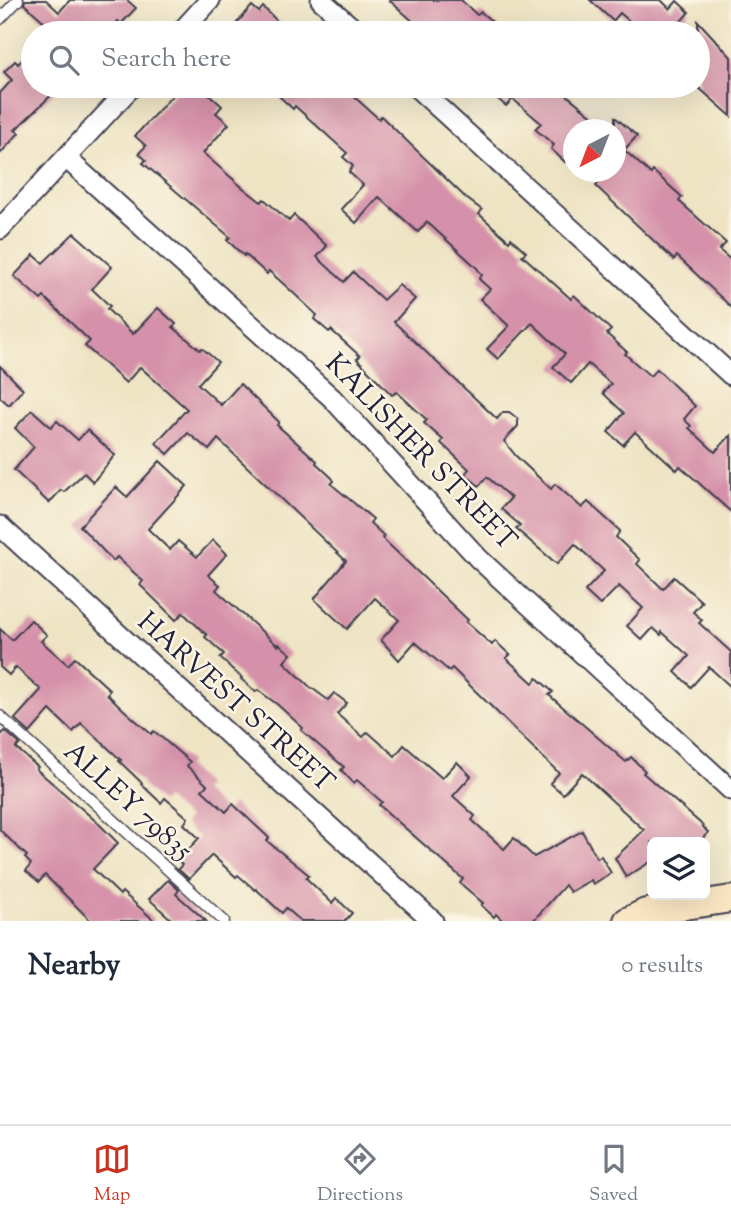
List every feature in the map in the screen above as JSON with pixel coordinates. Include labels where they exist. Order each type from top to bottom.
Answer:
[{"type":"street","points":[[191,21],[210,0]]},
{"type":"street","points":[[321,0],[345,21]]},
{"type":"street","points":[[0,229],[121,98]]},
{"type":"street","points":[[428,98],[731,375]]},
{"type":"street","name":"KALISHER STREET","points":[[66,158],[332,398],[479,559],[731,790]]},
{"type":"street","name":"HARVEST STREET","points":[[0,526],[433,921]]},
{"type":"street","points":[[627,921],[646,912],[731,898]]},
{"type":"lane","points":[[0,19],[18,0]]},
{"type":"lane","name":"ALLEY 79835","points":[[0,716],[224,921]]},
{"type":"building","points":[[25,0],[46,0],[59,12],[70,0],[127,0],[136,8],[124,21],[43,21],[24,4]]},
{"type":"building","points":[[389,0],[461,0],[477,15],[481,12],[491,21],[413,21]]},
{"type":"building","points":[[590,0],[661,0],[670,9],[677,1],[689,12],[681,21],[629,21],[620,13],[613,21]]},
{"type":"building","points":[[252,6],[259,12],[263,7],[277,21],[239,21]]},
{"type":"building","points":[[710,34],[731,57],[731,116],[710,98]]},
{"type":"building","points":[[15,61],[18,64],[21,61],[21,98],[48,98],[15,130],[19,133],[0,154],[0,93],[12,80],[4,72]]},
{"type":"building","points":[[170,98],[213,98],[222,106],[216,113],[229,124],[203,153],[261,202],[264,199],[289,221],[294,215],[327,246],[317,257],[344,282],[353,272],[383,300],[399,285],[415,299],[394,322],[497,419],[503,412],[509,412],[518,419],[518,426],[504,441],[516,456],[551,489],[555,484],[582,508],[588,502],[620,531],[616,537],[640,560],[637,564],[663,589],[674,577],[702,602],[693,612],[702,620],[699,623],[731,652],[731,687],[709,667],[691,687],[675,672],[689,656],[662,632],[661,635],[653,628],[642,640],[627,626],[643,608],[619,586],[600,605],[585,591],[604,571],[575,544],[557,564],[516,529],[520,525],[501,509],[511,498],[487,477],[479,486],[465,474],[469,469],[441,443],[443,440],[424,423],[427,420],[397,392],[392,395],[357,359],[360,356],[314,319],[317,315],[287,287],[269,271],[267,274],[245,254],[244,256],[227,240],[230,237],[143,163],[146,160],[139,153],[146,146],[135,136]]},
{"type":"building","points":[[281,98],[355,98],[379,119],[381,116],[466,198],[482,210],[479,214],[509,241],[511,238],[526,252],[522,255],[571,299],[574,295],[611,330],[607,334],[627,352],[625,354],[650,376],[657,369],[695,406],[684,419],[691,426],[689,428],[715,452],[731,435],[731,512],[680,466],[677,470],[635,432],[623,445],[608,432],[624,413],[603,393],[611,384],[588,364],[571,383],[553,367],[565,354],[532,323],[498,359],[487,349],[509,326],[480,299],[490,289],[479,279],[482,275],[476,267],[427,222],[418,232],[379,197],[356,223],[341,209],[363,185],[349,172],[353,166],[343,157],[347,153],[295,106],[293,109]]},
{"type":"building","points":[[497,98],[570,98],[596,119],[563,119],[563,160],[551,149],[554,145],[535,129],[541,123],[513,99],[506,106]]},
{"type":"building","points":[[626,126],[637,136],[626,148]]},
{"type":"building","points":[[626,152],[682,197],[679,201],[726,243],[719,250],[731,260],[731,307],[677,256],[674,260],[596,186],[599,183],[626,182]]},
{"type":"building","points":[[74,233],[112,267],[92,289],[110,306],[107,309],[133,334],[158,308],[176,324],[173,327],[218,362],[198,384],[221,405],[240,384],[279,422],[277,425],[317,461],[334,481],[331,484],[373,519],[370,523],[384,536],[382,538],[468,620],[466,622],[492,645],[495,641],[510,655],[506,658],[533,683],[537,678],[553,692],[549,695],[626,762],[631,757],[645,771],[643,773],[708,833],[704,837],[647,837],[647,864],[626,877],[615,858],[644,830],[582,773],[563,794],[550,783],[559,773],[452,668],[449,671],[415,642],[399,660],[381,640],[399,620],[375,598],[347,629],[314,599],[346,561],[218,439],[209,450],[188,433],[168,454],[156,443],[187,409],[140,367],[126,383],[85,346],[90,341],[44,297],[41,300],[14,276],[34,255],[43,263]]},
{"type":"building","points":[[0,366],[23,389],[9,405],[0,397]]},
{"type":"building","points":[[32,410],[51,427],[57,421],[78,440],[87,430],[115,455],[93,482],[84,473],[49,503],[14,470],[34,447],[15,428]]},
{"type":"building","points":[[160,461],[187,486],[148,529],[170,550],[178,541],[197,557],[213,540],[227,554],[208,575],[220,585],[216,590],[278,646],[279,644],[291,654],[284,662],[309,686],[328,700],[334,693],[347,703],[337,714],[363,737],[368,732],[395,756],[404,745],[442,778],[457,762],[471,776],[453,796],[475,816],[472,820],[504,849],[514,838],[534,857],[582,831],[597,858],[601,856],[611,873],[593,884],[591,880],[570,892],[565,885],[533,921],[503,921],[496,914],[494,917],[481,905],[483,903],[460,883],[463,879],[379,805],[382,802],[357,780],[354,783],[341,770],[344,767],[301,730],[303,728],[278,705],[241,679],[220,658],[224,654],[205,637],[207,635],[183,613],[176,620],[140,585],[143,581],[117,557],[113,561],[80,526],[116,487],[127,497]]},
{"type":"building","points":[[31,620],[47,635],[41,641],[68,665],[75,658],[110,690],[107,694],[125,711],[151,734],[154,731],[190,762],[187,766],[207,785],[202,790],[226,812],[233,804],[269,838],[267,841],[309,875],[306,878],[332,903],[336,898],[352,913],[345,921],[301,921],[286,908],[282,913],[212,855],[189,879],[178,869],[182,865],[178,861],[199,838],[184,824],[188,818],[165,798],[161,803],[119,761],[121,760],[81,723],[73,732],[50,710],[30,733],[15,719],[41,690],[16,667],[9,675],[0,667],[0,629],[12,640]]},
{"type":"building","points":[[5,731],[20,744],[16,748],[38,767],[36,769],[118,843],[93,869],[120,895],[122,892],[155,921],[91,921],[45,875],[39,882],[26,871],[31,864],[25,858],[27,856],[0,830],[0,732],[2,734]]},
{"type":"building","points":[[168,880],[179,890],[176,894],[206,921],[173,921],[149,899]]}]
